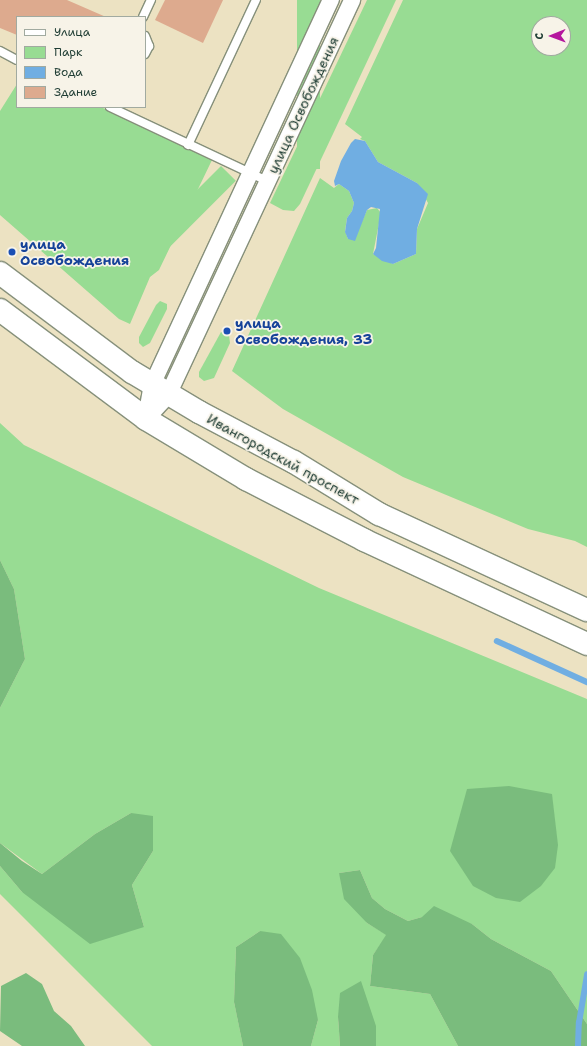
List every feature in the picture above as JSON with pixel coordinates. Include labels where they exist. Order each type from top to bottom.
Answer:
[{"type":"highway","name":"Ивангородский проспект","points":[[0,273],[36,302],[160,390],[294,462],[379,514],[587,610]]},
{"type":"highway","points":[[0,310],[146,419],[246,478],[304,509],[449,581],[587,644]]},
{"type":"street","name":"улица Освобождения","points":[[160,390],[249,173],[331,0]]},
{"type":"street","name":"улица Освобождения","points":[[146,419],[267,181],[352,0]]},
{"type":"lane","points":[[143,16],[151,0]]},
{"type":"lane","points":[[188,145],[256,0]]},
{"type":"lane","points":[[146,38],[149,46],[146,52]]},
{"type":"lane","points":[[0,51],[16,59]]},
{"type":"lane","points":[[120,109],[188,145],[267,181]]},
{"type":"green space","points":[[297,0],[320,0],[320,169],[297,169]]},
{"type":"green space","points":[[367,0],[396,0],[300,204],[294,211],[283,210],[270,203]]},
{"type":"green space","points":[[403,0],[587,0],[587,547],[575,541],[528,529],[403,477],[283,409],[232,371],[320,178],[334,188],[339,184],[349,191],[354,203],[352,211],[347,218],[345,231],[348,239],[356,235],[367,210],[377,208],[381,213],[373,254],[393,264],[416,254],[417,229],[428,203],[417,183],[378,162],[365,141],[360,139],[362,137],[345,124]]},
{"type":"green space","points":[[16,86],[16,108],[103,108],[212,160],[159,270],[150,277],[130,324],[119,319],[0,215],[0,111]]},
{"type":"green space","points":[[221,166],[236,181],[140,276],[126,261]]},
{"type":"green space","points":[[160,301],[167,304],[167,309],[150,343],[143,347],[139,343],[139,337],[156,305]]},
{"type":"green space","points":[[221,332],[229,335],[230,343],[214,378],[204,381],[199,377],[199,372]]},
{"type":"green space","points":[[0,423],[24,445],[319,588],[587,699],[587,1024],[551,971],[491,939],[472,924],[422,917],[408,921],[385,909],[372,898],[360,870],[339,873],[367,923],[387,935],[373,955],[370,986],[430,994],[458,1046],[376,1046],[376,1026],[338,1017],[340,1046],[311,1046],[318,1020],[260,931],[236,947],[234,1002],[243,1046],[152,1046],[0,894],[0,866],[22,892],[144,927],[132,885],[153,851],[131,813],[95,834],[42,874],[0,843],[0,708],[25,659],[14,589],[0,560]]},
{"type":"green space","points":[[0,560],[14,589],[25,659],[0,708]]},
{"type":"green space","points":[[509,786],[552,794],[558,845],[555,868],[541,886],[520,902],[496,898],[473,886],[450,851],[467,789]]},
{"type":"green space","points":[[131,813],[153,816],[153,851],[132,885],[144,927],[90,944],[22,892],[0,866],[0,843],[22,861],[42,874],[95,834]]},
{"type":"green space","points":[[360,870],[372,898],[385,909],[408,921],[422,917],[434,906],[472,924],[491,939],[551,971],[587,1024],[587,1046],[458,1046],[430,994],[370,986],[373,955],[386,935],[367,923],[344,899],[339,873]]},
{"type":"green space","points":[[260,931],[281,934],[300,958],[312,990],[318,1020],[311,1046],[243,1046],[234,1002],[236,947]]},
{"type":"green space","points":[[26,973],[42,984],[54,1011],[71,1026],[85,1046],[22,1046],[0,1031],[1,986]]},
{"type":"green space","points":[[361,981],[376,1026],[376,1046],[340,1046],[338,1017],[340,993]]},
{"type":"water","points":[[355,139],[365,141],[378,162],[417,183],[428,194],[417,229],[416,254],[393,264],[382,261],[373,254],[376,248],[380,209],[371,207],[367,210],[355,241],[348,239],[345,232],[347,218],[352,211],[354,203],[349,191],[339,184],[335,186],[334,181],[341,161],[351,143]]},
{"type":"building","points":[[0,0],[67,0],[104,16],[16,16],[16,35],[0,28]]},
{"type":"building","points":[[165,0],[223,0],[203,43],[155,20]]},
{"type":"waterway","points":[[497,641],[587,682]]},
{"type":"waterway","points":[[578,1046],[579,1023],[587,975]]},
{"type":"place","name":"улица Освобождения","points":[[12,252]]},
{"type":"place","name":"улица Освобождения, 33","points":[[227,331]]}]
